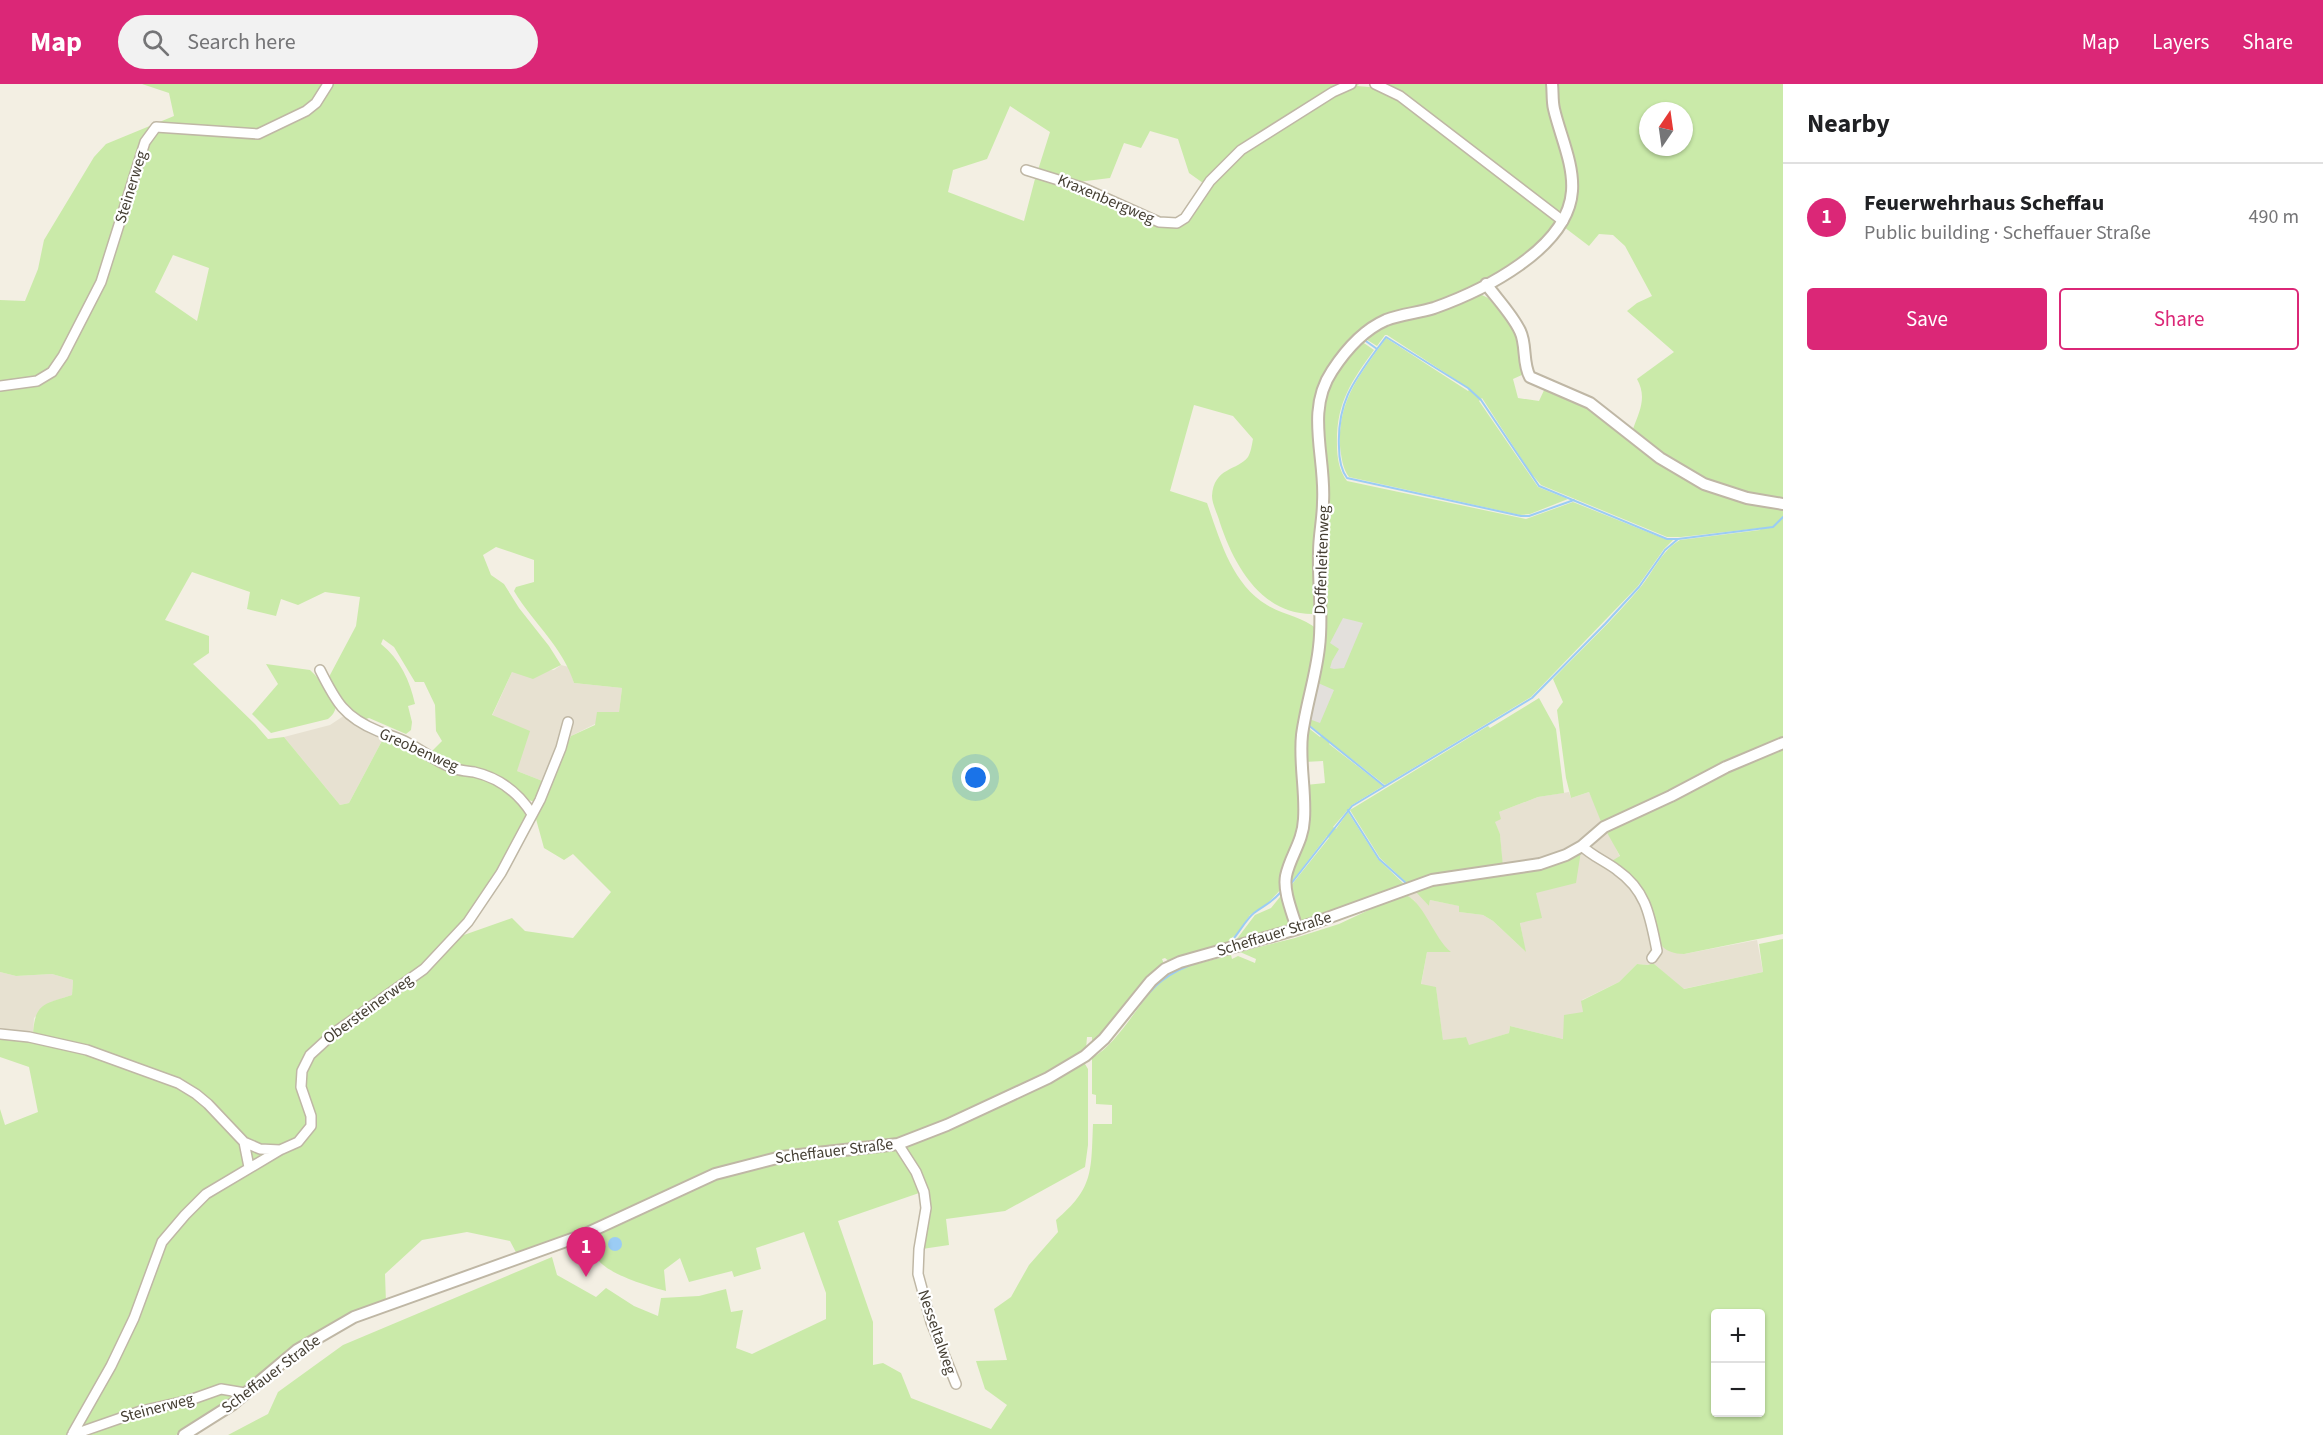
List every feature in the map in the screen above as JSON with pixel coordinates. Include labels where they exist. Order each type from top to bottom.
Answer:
[{"type":"street","name":"Steinerweg","points":[[0,386],[37,381],[52,372],[63,356],[101,282],[145,142],[156,127],[258,134],[316,104],[328,84]]},
{"type":"street","name":"Kraxenbergweg","points":[[1026,170],[1081,187],[1159,222],[1177,223],[1185,218],[1210,181],[1241,150],[1333,92],[1351,84]]},
{"type":"street","points":[[1375,84],[1400,96],[1563,221],[1572,192],[1572,174],[1554,106],[1552,84]]},
{"type":"street","name":"Doffenleitenweg","points":[[1297,929],[1286,886],[1286,877],[1299,846],[1304,820],[1302,735],[1320,630],[1319,551],[1324,480],[1317,431],[1318,409],[1323,386],[1340,359],[1369,330],[1385,321],[1455,300],[1486,284],[1524,261],[1555,233],[1563,221]]},
{"type":"street","points":[[1486,284],[1520,330],[1530,377],[1590,403],[1660,458],[1704,484],[1747,498],[1783,504]]},
{"type":"street","name":"Greobenweg","points":[[320,670],[345,713],[375,730],[407,742],[441,764],[499,781],[522,799],[532,814]]},
{"type":"street","name":"Obersteinerweg","points":[[72,1434],[111,1366],[134,1318],[162,1242],[206,1194],[280,1149],[298,1142],[310,1126],[311,1116],[301,1087],[302,1071],[310,1055],[334,1033],[424,969],[463,927],[501,873],[532,814],[561,748],[568,722]]},
{"type":"street","name":"Scheffauer Straße","points":[[184,1435],[233,1404],[297,1350],[354,1317],[583,1235],[715,1174],[781,1157],[898,1144],[947,1125],[1048,1078],[1085,1056],[1110,1032],[1151,981],[1165,969],[1180,962],[1297,929],[1432,880],[1540,864],[1566,855],[1582,846],[1604,826],[1671,796],[1726,767],[1783,743]]},
{"type":"street","points":[[1582,846],[1622,873],[1643,898],[1648,907],[1657,951],[1652,958]]},
{"type":"street","points":[[0,1034],[29,1037],[87,1050],[178,1083],[208,1104],[244,1142],[260,1149],[280,1149]]},
{"type":"street","points":[[244,1142],[249,1167]]},
{"type":"street","name":"Nesseltalweg","points":[[898,1144],[916,1172],[924,1192],[926,1208],[919,1249],[918,1275],[931,1322],[956,1384]]},
{"type":"street","name":"Steinerweg","points":[[72,1434],[141,1411],[190,1400],[220,1389],[244,1393]]},
{"type":"shaded area","points":[[1343,618],[1363,623],[1344,668],[1334,669],[1330,668],[1339,649],[1330,643]]},
{"type":"shaded area","points":[[561,665],[569,667],[574,683],[622,688],[619,712],[571,736],[550,784],[517,771],[492,716],[512,672],[554,670]]},
{"type":"shaded area","points":[[1318,683],[1334,690],[1320,723],[1309,719]]},
{"type":"shaded area","points":[[345,715],[384,737],[349,803],[340,805],[284,737],[330,725]]},
{"type":"shaded area","points":[[1569,792],[1571,798],[1589,792],[1620,857],[1611,862],[1642,891],[1652,908],[1659,944],[1684,954],[1757,940],[1763,972],[1683,989],[1653,963],[1637,964],[1619,982],[1582,1000],[1583,1012],[1563,1039],[1510,1026],[1509,1033],[1468,1046],[1465,1037],[1443,1041],[1436,988],[1421,985],[1427,952],[1449,952],[1414,900],[1403,894],[1416,890],[1429,906],[1430,900],[1460,906],[1459,912],[1483,915],[1493,921],[1525,951],[1520,922],[1503,872],[1500,834],[1494,822],[1499,812],[1538,797]]},
{"type":"shaded area","points":[[0,972],[16,976],[52,974],[73,980],[72,995],[51,1002],[34,1018],[33,1034],[0,1031]]},
{"type":"green space","points":[[142,84],[325,84],[304,108],[282,121],[251,131],[227,130],[225,136],[248,138],[266,135],[316,108],[332,84],[1359,84],[1357,86],[1381,88],[1398,98],[1553,216],[1556,224],[1536,247],[1480,285],[1437,305],[1390,316],[1374,323],[1344,348],[1329,370],[1319,392],[1314,421],[1314,444],[1322,491],[1317,532],[1317,605],[1312,614],[1294,612],[1278,606],[1264,596],[1252,584],[1233,555],[1212,496],[1221,475],[1248,457],[1253,439],[1233,416],[1194,405],[1170,491],[1207,503],[1229,560],[1236,573],[1255,596],[1267,605],[1317,629],[1298,746],[1303,803],[1300,834],[1285,871],[1283,887],[1267,904],[1250,915],[1227,945],[1189,954],[1170,962],[1165,958],[1162,959],[1164,964],[1149,975],[1118,1017],[1092,1044],[1092,1037],[1087,1037],[1086,1049],[1060,1066],[931,1128],[898,1140],[871,1145],[796,1150],[729,1165],[519,1258],[510,1241],[467,1232],[422,1240],[385,1274],[386,1303],[330,1327],[233,1402],[176,1435],[0,1435],[0,1109],[5,1125],[38,1112],[29,1067],[0,1057],[0,1039],[2,1037],[59,1045],[173,1084],[194,1096],[239,1144],[246,1139],[208,1099],[182,1081],[102,1052],[33,1034],[39,1010],[48,1003],[72,995],[73,980],[52,974],[16,976],[0,972],[0,300],[25,301],[38,269],[44,240],[94,157],[106,144],[174,116],[169,93]],"holes":[[[1010,106],[1050,132],[1038,170],[1078,182],[1110,178],[1124,143],[1141,148],[1150,131],[1178,139],[1189,173],[1210,188],[1185,223],[1170,224],[1142,218],[1066,184],[1036,175],[1024,221],[948,192],[953,170],[987,159]],[[173,255],[209,268],[197,321],[155,292]],[[496,547],[534,560],[534,582],[516,587],[514,591],[563,658],[574,683],[622,688],[619,712],[597,712],[595,725],[571,736],[537,811],[536,819],[544,848],[564,860],[573,854],[611,892],[573,938],[525,931],[512,918],[461,936],[429,967],[390,998],[322,1046],[307,1069],[298,1069],[306,1056],[327,1034],[391,991],[425,963],[455,932],[482,898],[515,844],[524,824],[524,808],[505,787],[484,777],[446,768],[384,737],[349,803],[340,805],[284,737],[268,739],[193,664],[209,653],[209,636],[165,620],[192,572],[250,592],[247,609],[276,616],[281,599],[298,605],[325,592],[360,597],[356,626],[330,675],[332,689],[340,701],[363,720],[369,718],[406,734],[411,730],[412,722],[408,706],[415,704],[413,695],[394,656],[381,644],[383,639],[394,647],[415,682],[424,682],[435,705],[436,731],[442,741],[431,752],[447,762],[497,776],[526,798],[536,802],[545,782],[517,771],[530,731],[492,715],[512,672],[533,679],[561,665],[504,584],[491,575],[483,555]]]},
{"type":"green space","points":[[1384,84],[1549,84],[1569,180],[1563,214],[1558,213]]},
{"type":"green space","points":[[1555,84],[1783,84],[1783,502],[1749,496],[1683,470],[1635,435],[1633,429],[1642,398],[1637,379],[1674,352],[1627,311],[1652,296],[1625,246],[1613,235],[1599,234],[1589,246],[1564,227],[1571,212],[1575,184],[1571,159],[1556,104]]},
{"type":"green space","points":[[1480,294],[1488,298],[1517,332],[1524,374],[1513,379],[1518,398],[1539,401],[1546,386],[1592,408],[1678,473],[1783,507],[1783,740],[1602,824],[1589,792],[1571,798],[1557,710],[1563,702],[1553,679],[1629,601],[1662,556],[1673,545],[1680,540],[1760,530],[1761,528],[1667,537],[1541,485],[1530,472],[1482,398],[1479,401],[1538,487],[1568,499],[1530,514],[1520,515],[1349,477],[1344,467],[1340,446],[1343,414],[1352,388],[1386,338],[1468,391],[1470,389],[1387,335],[1377,346],[1364,338],[1385,324]]},
{"type":"green space","points":[[1361,341],[1374,350],[1346,394],[1337,430],[1338,459],[1347,481],[1526,519],[1573,502],[1665,539],[1673,540],[1638,586],[1531,697],[1385,785],[1330,742],[1329,744],[1383,786],[1352,805],[1333,827],[1336,829],[1348,812],[1378,859],[1406,886],[1303,922],[1298,915],[1289,888],[1329,838],[1327,836],[1289,883],[1306,785],[1325,783],[1323,761],[1304,762],[1306,726],[1320,737],[1322,735],[1307,723],[1323,640],[1320,411],[1335,370]]},
{"type":"green space","points":[[266,664],[310,670],[333,698],[336,708],[332,715],[328,719],[271,733],[252,714],[278,684]]},
{"type":"green space","points":[[1539,698],[1556,729],[1564,793],[1538,797],[1499,812],[1501,819],[1495,822],[1500,834],[1503,867],[1409,885],[1380,858],[1350,810],[1488,726],[1490,728]]},
{"type":"green space","points":[[1783,747],[1783,934],[1684,954],[1672,952],[1663,947],[1658,940],[1648,901],[1642,891],[1610,862],[1620,856],[1605,829],[1714,776]]},
{"type":"green space","points":[[1581,851],[1576,883],[1536,893],[1542,918],[1520,923],[1526,952],[1493,921],[1483,915],[1459,912],[1459,906],[1430,900],[1429,906],[1416,892],[1418,888]]},
{"type":"green space","points":[[1284,892],[1291,913],[1286,929],[1233,944],[1255,915],[1271,908]]},
{"type":"green space","points":[[1403,894],[1410,897],[1417,903],[1439,938],[1451,952],[1427,952],[1421,984],[1436,987],[1443,1040],[1466,1037],[1469,1045],[1509,1033],[1510,1026],[1563,1039],[1564,1015],[1583,1012],[1581,1001],[1619,982],[1637,964],[1653,963],[1684,989],[1763,972],[1759,944],[1783,939],[1783,1435],[228,1435],[268,1414],[278,1392],[343,1345],[552,1257],[557,1275],[596,1297],[606,1288],[634,1306],[658,1316],[661,1298],[699,1296],[726,1289],[731,1312],[743,1310],[736,1348],[752,1354],[826,1319],[826,1293],[804,1232],[756,1248],[761,1269],[734,1277],[732,1271],[689,1282],[680,1258],[664,1270],[666,1291],[626,1278],[599,1262],[594,1249],[599,1231],[719,1177],[784,1159],[892,1149],[907,1162],[922,1192],[838,1221],[873,1322],[873,1365],[883,1363],[901,1373],[911,1398],[991,1429],[1007,1405],[985,1389],[976,1361],[1007,1360],[994,1309],[1011,1297],[1029,1265],[1058,1232],[1056,1220],[1078,1198],[1084,1188],[1092,1154],[1093,1124],[1112,1124],[1112,1105],[1096,1104],[1096,1095],[1092,1094],[1092,1058],[1111,1042],[1144,1000],[1168,976],[1194,965],[1231,955],[1232,959],[1238,956],[1255,963],[1256,959],[1240,952],[1339,924]]},
{"type":"green space","points":[[1080,1063],[1085,1064],[1088,1069],[1088,1145],[1085,1167],[1005,1211],[946,1219],[949,1245],[922,1249],[929,1208],[907,1154],[906,1149],[909,1145]]},
{"type":"water","points":[[612,1237],[618,1237],[622,1244],[618,1251],[612,1251],[608,1247],[608,1241]]},
{"type":"waterway","points":[[1363,339],[1377,349],[1386,337],[1468,388],[1481,400],[1539,486],[1667,539],[1773,527],[1783,517]]},
{"type":"waterway","points":[[1377,349],[1353,384],[1341,418],[1339,455],[1347,478],[1521,516],[1529,516],[1574,500]]},
{"type":"waterway","points":[[1290,885],[1352,806],[1532,698],[1639,587],[1665,550],[1678,539]]},
{"type":"waterway","points":[[1307,724],[1384,786]]},
{"type":"waterway","points":[[1348,810],[1379,859],[1407,884]]},
{"type":"waterway","points":[[1229,944],[1251,916],[1281,892]]},
{"type":"waterway","points":[[1116,1032],[1144,998],[1162,981],[1202,961]]},
{"type":"place","name":"Feuerwehrhaus Scheffau","points":[[586,1277]]}]
